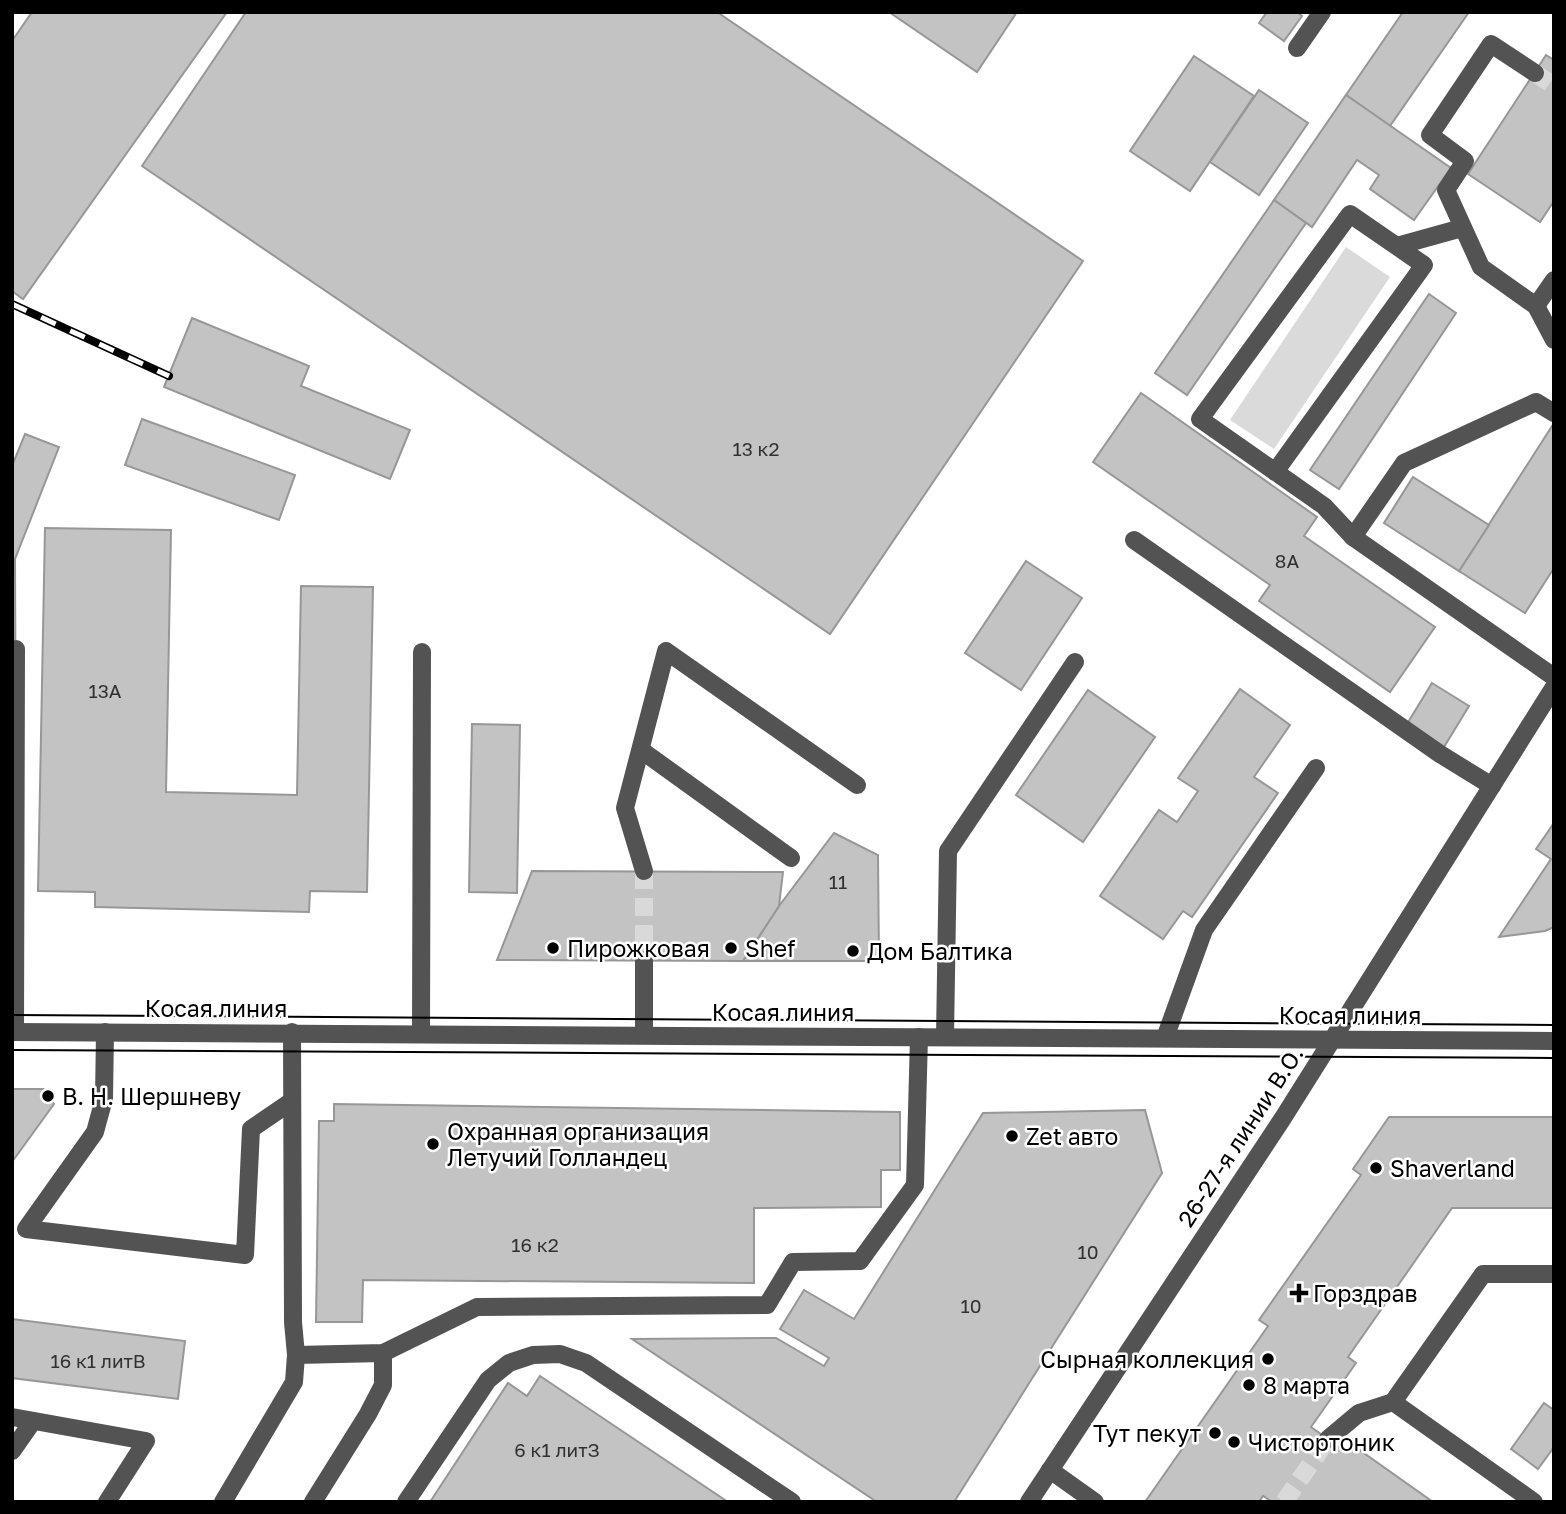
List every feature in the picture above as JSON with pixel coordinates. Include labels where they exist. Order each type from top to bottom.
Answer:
[{"type":"street","points":[[1297,48],[1322,12]]},
{"type":"street","points":[[1535,73],[1491,44],[1430,135],[1465,161],[1446,190],[1481,267],[1536,306],[1554,340]]},
{"type":"street","points":[[1275,472],[1424,264],[1350,214],[1200,419],[1275,472],[1324,506],[1353,537],[1554,677]]},
{"type":"street","points":[[1397,246],[1462,228]]},
{"type":"street","points":[[1536,306],[1554,280]]},
{"type":"street","points":[[1353,537],[1404,463],[1536,402],[1554,413]]},
{"type":"street","points":[[1134,540],[1440,754],[1492,786]]},
{"type":"street","points":[[14,1032],[16,649]]},
{"type":"street","points":[[644,871],[625,808],[666,651],[857,785]]},
{"type":"street","points":[[421,1033],[422,652]]},
{"type":"street","points":[[945,1037],[948,851],[1075,662]]},
{"type":"street","name":"26-27-я линии В.О.","points":[[1029,1502],[1283,1118],[1554,687]]},
{"type":"street","points":[[640,750],[791,858]]},
{"type":"street","points":[[1165,1038],[1204,930],[1316,768]]},
{"type":"street","points":[[644,960],[644,1035]]},
{"type":"street","name":"Косая линия","points":[[14,1032],[1554,1041]]},
{"type":"street","points":[[105,1032],[104,1099],[95,1132],[26,1228],[245,1255],[251,1129],[292,1101]]},
{"type":"street","points":[[223,1502],[294,1382],[296,1355],[293,1322],[292,1032]]},
{"type":"street","points":[[296,1355],[383,1353],[477,1307],[767,1305],[793,1262],[860,1261],[915,1185],[919,1037]]},
{"type":"street","points":[[1328,1438],[1359,1413],[1393,1402],[1483,1274],[1554,1274]]},
{"type":"street","points":[[313,1502],[383,1385],[383,1353]]},
{"type":"street","points":[[406,1502],[488,1380],[509,1363],[533,1355],[560,1354],[586,1363],[792,1502]]},
{"type":"street","points":[[1393,1402],[1534,1502]]},
{"type":"street","points":[[12,1417],[146,1441],[107,1502]]},
{"type":"street","points":[[12,1451],[33,1421]]},
{"type":"street","points":[[1050,1469],[1095,1502]]},
{"type":"shaded area","points":[[1346,247],[1390,277],[1274,449],[1230,420]]},
{"type":"building","points":[[32,12],[227,12],[23,299],[12,291],[12,41]]},
{"type":"building","points":[[246,12],[717,12],[1083,261],[830,634],[142,166]]},
{"type":"building","points":[[889,12],[1017,12],[977,72]]},
{"type":"building","points":[[1267,12],[1297,12],[1302,16],[1284,41],[1259,23]]},
{"type":"building","points":[[1403,12],[1469,12],[1390,126],[1346,95]]},
{"type":"building","points":[[1546,55],[1554,60],[1554,201],[1540,222],[1468,174]]},
{"type":"building","points":[[1194,56],[1254,96],[1190,191],[1130,151]]},
{"type":"building","points":[[1259,90],[1308,123],[1259,195],[1210,162]]},
{"type":"building","points":[[1346,95],[1451,168],[1414,220],[1370,189],[1379,175],[1357,160],[1312,227],[1274,200]]},
{"type":"building","points":[[1274,200],[1306,223],[1187,395],[1155,373]]},
{"type":"building","points":[[1429,294],[1456,313],[1339,489],[1310,470]]},
{"type":"building","points":[[192,318],[309,366],[301,386],[410,430],[390,479],[164,387]]},
{"type":"building","points":[[1141,393],[1317,517],[1304,536],[1435,627],[1390,692],[1259,601],[1270,585],[1093,462]]},
{"type":"building","points":[[142,419],[295,475],[279,520],[125,465]]},
{"type":"building","points":[[1554,423],[1554,568],[1525,613],[1459,571]]},
{"type":"building","points":[[25,434],[59,447],[15,559],[12,559],[12,466]]},
{"type":"building","points":[[1413,477],[1489,525],[1459,571],[1384,523]]},
{"type":"building","points":[[45,528],[171,530],[166,792],[297,795],[301,586],[373,587],[367,892],[310,891],[309,912],[95,907],[95,892],[38,891]]},
{"type":"building","points":[[12,559],[15,559],[16,813],[12,812]]},
{"type":"building","points":[[1026,561],[1082,598],[1021,690],[965,653]]},
{"type":"building","points":[[1432,683],[1469,706],[1444,747],[1407,724]]},
{"type":"building","points":[[1240,689],[1290,725],[1254,777],[1278,793],[1192,917],[1183,911],[1163,939],[1100,896],[1159,810],[1177,822],[1198,791],[1178,778]]},
{"type":"building","points":[[1088,690],[1155,737],[1083,842],[1016,795]]},
{"type":"building","points":[[472,724],[520,725],[517,893],[469,892]]},
{"type":"building","points":[[1554,823],[1554,927],[1545,931],[1499,937],[1551,859],[1536,849]]},
{"type":"building","points":[[834,833],[878,855],[879,961],[743,961],[779,906]]},
{"type":"building","points":[[532,871],[783,872],[779,906],[743,961],[497,960]]},
{"type":"building","points":[[12,1089],[44,1089],[54,1104],[12,1162]]},
{"type":"building","points":[[334,1104],[900,1112],[900,1170],[881,1170],[881,1207],[754,1208],[754,1283],[363,1280],[362,1322],[316,1322],[319,1121],[334,1121]]},
{"type":"building","points":[[1145,1110],[1162,1173],[954,1502],[877,1502],[632,1339],[776,1338],[824,1366],[829,1358],[780,1329],[804,1290],[854,1319],[983,1113]]},
{"type":"building","points":[[1389,1117],[1554,1117],[1554,1208],[1452,1208],[1348,1357],[1356,1363],[1311,1427],[1346,1452],[1351,1444],[1433,1502],[1272,1502],[1263,1496],[1259,1502],[1145,1502],[1268,1326],[1259,1320],[1361,1175],[1353,1169]]},
{"type":"building","points":[[12,1319],[185,1341],[178,1399],[12,1378]]},
{"type":"building","points":[[540,1376],[728,1502],[430,1502],[508,1383],[527,1396]]},
{"type":"building","points":[[1544,1403],[1554,1410],[1554,1447],[1538,1469],[1511,1449]]},
{"type":"tunnel","points":[[1535,73],[1554,86]]},
{"type":"tunnel","points":[[644,871],[644,960]]},
{"type":"tunnel","points":[[1284,1502],[1328,1439]]},
{"type":"tram line","points":[[12,1015],[1554,1025]]},
{"type":"tram line","points":[[12,1050],[1554,1058]]},
{"type":"railway","points":[[12,304],[169,376]]},
{"type":"place","name":"Пирожковая","points":[[553,948]]},
{"type":"place","name":"Shef","points":[[731,948]]},
{"type":"place","name":"Дом Балтика","points":[[853,951]]},
{"type":"place","name":"В. Н. Шершневу","points":[[48,1096]]},
{"type":"place","name":"Zet авто","points":[[1012,1136]]},
{"type":"place","name":"Охранная организация Летучий Голландец","points":[[433,1144]]},
{"type":"place","name":"Shaverland","points":[[1376,1168]]},
{"type":"place","name":"Горздрав","points":[[1299,1293]]},
{"type":"place","name":"Сырная коллекция","points":[[1268,1359]]},
{"type":"place","name":"8 марта","points":[[1249,1385]]},
{"type":"place","name":"Тут пекут","points":[[1215,1433]]},
{"type":"place","name":"Чистортоник","points":[[1234,1442]]}]
